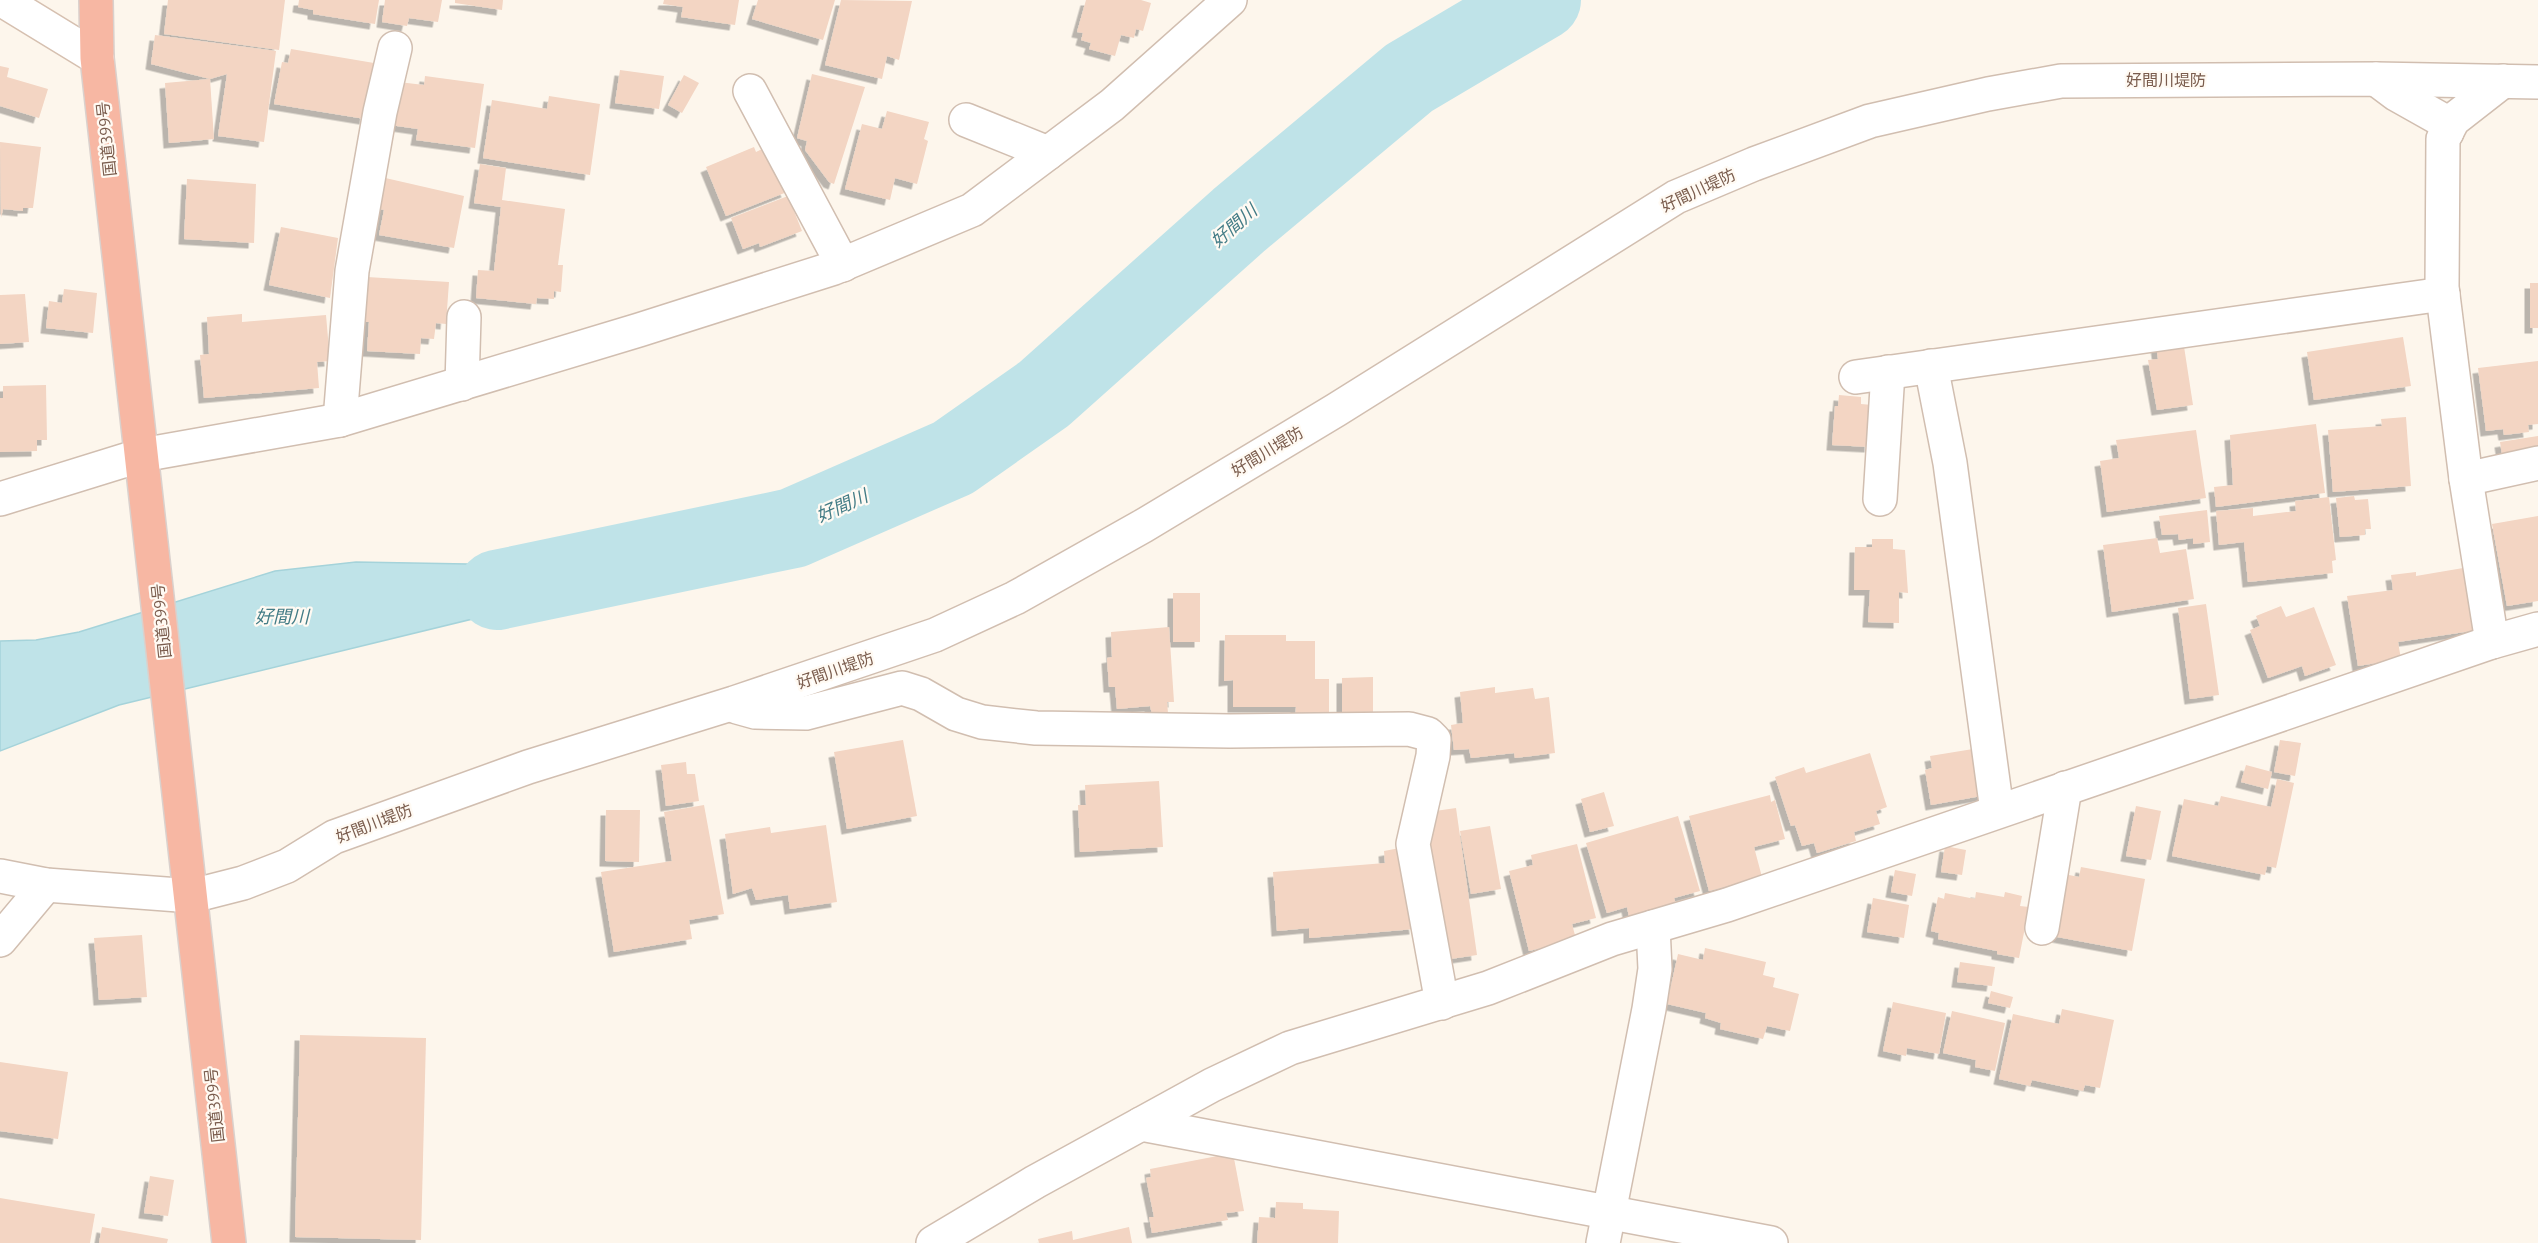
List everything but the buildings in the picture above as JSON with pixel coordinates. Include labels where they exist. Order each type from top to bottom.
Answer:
[{"type":"highway","name":"国道399号","points":[[96,0],[97,58],[229,1243]]},
{"type":"street","points":[[2,0],[97,58]]},
{"type":"street","points":[[0,499],[144,468],[340,420],[639,330],[843,265],[972,210],[1112,105],[1230,0]]},
{"type":"street","points":[[340,420],[352,271],[380,112],[395,48]]},
{"type":"street","points":[[2376,78],[2396,94],[2444,121],[2447,132]]},
{"type":"street","name":"好間川堤防","points":[[0,876],[46,885],[192,896],[243,883],[287,866],[334,837],[528,767],[734,703],[935,635],[1015,598],[1143,526],[1336,410],[1603,241],[1676,198],[1754,164],[1870,121],[1988,94],[2061,81],[2376,78],[2538,82]]},
{"type":"street","points":[[2492,642],[2466,479],[2443,294],[2443,139],[2453,120],[2503,81]]},
{"type":"street","points":[[750,91],[843,265]]},
{"type":"street","points":[[966,120],[1048,153]]},
{"type":"street","points":[[1856,377],[2443,294]]},
{"type":"street","points":[[462,384],[464,317]]},
{"type":"street","points":[[1931,366],[1950,463],[1997,811]]},
{"type":"street","points":[[1880,499],[1888,372]]},
{"type":"street","points":[[2466,479],[2538,463]]},
{"type":"street","points":[[933,1243],[1035,1182],[1212,1085],[1290,1048],[1488,988],[1612,939],[1727,905],[2492,642],[2538,629]]},
{"type":"street","points":[[734,703],[739,709],[755,712],[806,713],[902,688],[921,694],[956,714],[982,722],[1036,728],[1230,731],[1409,729],[1428,734],[1434,740],[1433,756],[1413,844],[1442,1003]]},
{"type":"street","points":[[2042,928],[2065,788]]},
{"type":"street","points":[[0,940],[46,885]]},
{"type":"street","points":[[1607,1228],[1655,969],[1653,927]]},
{"type":"street","points":[[1141,1124],[1607,1228],[1771,1243]]},
{"type":"water","name":"好間川","points":[[356,562],[682,568],[119,705],[0,751],[0,641],[36,640],[79,632],[275,571]]},
{"type":"waterway","name":"好間川","points":[[497,590],[793,528],[953,458],[1044,394],[1239,220],[1409,78],[1541,0]]}]
